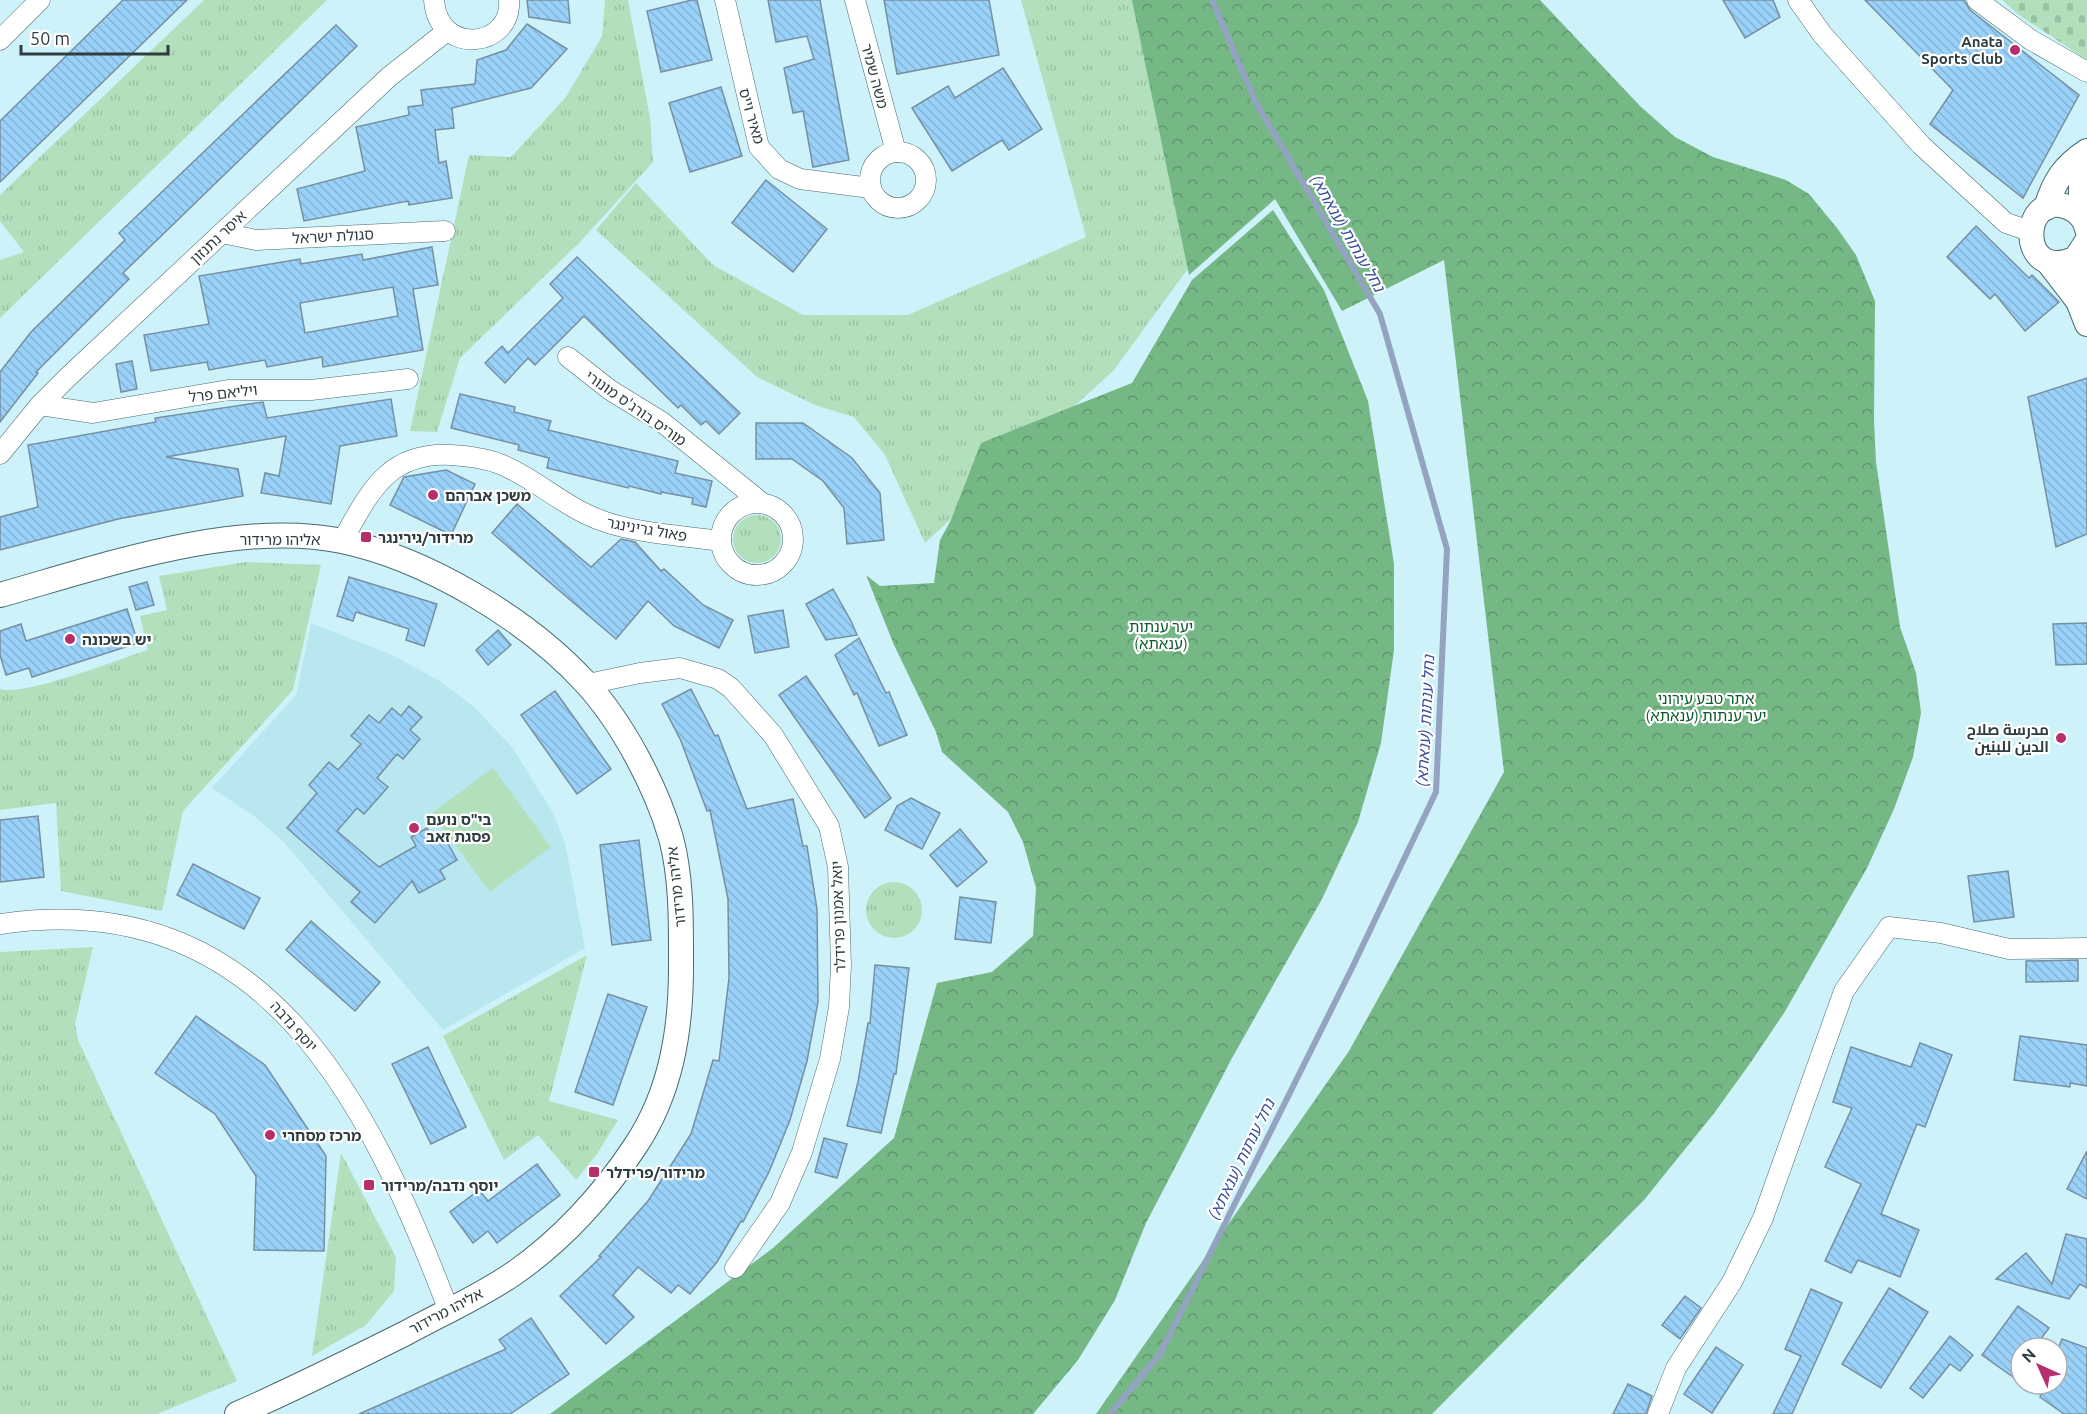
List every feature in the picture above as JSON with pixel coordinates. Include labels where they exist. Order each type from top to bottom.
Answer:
[{"type":"street","points":[[0,40],[40,0]]},
{"type":"street","points":[[435,0],[435,12],[447,31],[465,39],[484,38],[499,29],[506,18],[509,0]]},
{"type":"street","name":"מאיר וייס","points":[[724,0],[759,147],[779,169],[800,179],[871,189]]},
{"type":"street","name":"משה שמיר","points":[[855,0],[896,152]]},
{"type":"street","points":[[1798,0],[1822,34],[1921,145],[2006,223],[2030,231]]},
{"type":"street","points":[[1977,0],[2031,40],[2087,72]]},
{"type":"street","name":"איסר נתנזון","points":[[0,454],[40,405],[390,76],[447,31]]},
{"type":"street","points":[[2087,151],[2068,164],[2056,180],[2046,208],[2032,222],[2030,231],[2034,250],[2048,262],[2078,301],[2087,324]]},
{"type":"street","points":[[896,152],[906,153],[922,164],[927,183],[923,194],[909,207],[892,208],[882,204],[871,189],[870,177],[873,167],[879,159],[896,152]]},
{"type":"street","points":[[2078,301],[2084,234],[2081,173],[2087,156]]},
{"type":"street","points":[[2046,208],[2065,206],[2084,234]]},
{"type":"street","name":"סגולת ישראל","points":[[222,234],[256,240],[445,231]]},
{"type":"street","points":[[2048,262],[2067,262],[2084,234]]},
{"type":"street","name":"מוריס בורג'ס מונורי","points":[[568,357],[610,390],[662,422],[762,503]]},
{"type":"street","name":"ויליאם פרל","points":[[40,405],[93,413],[228,390],[311,390],[408,379]]},
{"type":"street","name":"פאול גרינינגר","points":[[342,541],[371,490],[381,478],[418,456],[435,454],[477,457],[500,464],[599,520],[721,541]]},
{"type":"street","points":[[749,503],[762,503],[784,514],[793,534],[788,558],[778,568],[767,574],[742,572],[727,559],[721,541],[728,518],[749,503]]},
{"type":"street","name":"אליהו מרידור","points":[[0,595],[173,548],[226,539],[303,536],[342,541],[395,556],[440,577],[495,609],[548,646],[588,684],[640,765],[658,799],[672,840],[681,925],[678,1026],[669,1077],[656,1110],[635,1146],[579,1215],[543,1250],[511,1275],[449,1311],[305,1384],[237,1414]]},
{"type":"street","name":"יואל אמנון פרידלר","points":[[588,684],[640,673],[680,669],[718,679],[731,688],[773,735],[829,826],[838,867],[841,965],[839,1007],[830,1059],[802,1152],[780,1203],[735,1268]]},
{"type":"street","name":"יוסף נדבה","points":[[0,924],[51,920],[118,926],[155,933],[212,956],[265,995],[313,1044],[354,1102],[424,1244],[449,1311]]},
{"type":"street","points":[[1658,1414],[1676,1368],[1732,1282],[1763,1218],[1844,991],[1889,927],[1941,933],[2009,949],[2087,948]]},
{"type":"shaded area","name":"בי\"ס נועם פסגת זאב","points":[[311,623],[392,655],[440,681],[475,708],[512,747],[553,813],[565,843],[585,948],[443,1030],[283,841],[254,816],[212,788],[296,695]]},
{"type":"green space","points":[[204,0],[327,0],[0,318],[0,260],[24,252],[0,221],[0,195]]},
{"type":"green space","points":[[605,0],[628,0],[650,118],[653,162],[579,243],[460,358],[437,432],[410,431],[469,155],[511,157],[566,97],[602,36]]},
{"type":"green space","points":[[1021,0],[1149,0],[1214,233],[1114,370],[925,543],[885,455],[854,417],[815,405],[757,377],[596,230],[636,183],[713,265],[803,315],[908,315],[1086,237]]},
{"type":"green space","name":"אתר טבע עירוני יער ענתות (ענאתא)","points":[[1132,0],[1540,0],[1640,106],[1675,137],[1713,157],[1786,180],[1809,194],[1856,255],[1875,301],[1876,462],[1900,627],[1916,673],[1921,713],[1913,757],[1894,809],[1867,868],[1784,1013],[1715,1112],[1644,1200],[1432,1414],[1096,1414],[1349,1051],[1504,772],[1444,260],[1342,311],[1275,199],[1189,275]]},
{"type":"green space","points":[[2002,0],[2087,0],[2087,60],[2019,15]]},
{"type":"green space","name":"יער ענתות (ענאתא)","points":[[1273,210],[1324,290],[1368,401],[1394,564],[1394,650],[1381,743],[1358,822],[1322,899],[1232,1058],[1146,1223],[1115,1300],[1078,1360],[1033,1414],[550,1414],[773,1248],[894,1138],[937,983],[992,972],[1033,936],[1036,888],[1023,842],[1008,812],[942,752],[936,732],[894,645],[866,575],[880,586],[934,583],[940,540],[951,520],[981,443],[1132,383],[1192,280]]},
{"type":"green space","points":[[752,515],[762,515],[777,525],[781,539],[777,553],[771,559],[762,563],[752,563],[737,553],[733,544],[733,534],[743,519]]},
{"type":"green space","points":[[246,562],[321,565],[293,690],[183,811],[162,911],[61,891],[56,803],[0,810],[0,689],[29,688],[50,683],[148,650],[140,616],[167,610],[159,576]]},
{"type":"green space","points":[[493,768],[551,847],[490,892],[432,813]]},
{"type":"green space","points":[[894,882],[905,884],[914,890],[920,899],[922,910],[920,921],[914,930],[905,936],[894,938],[883,936],[874,930],[868,921],[866,910],[868,899],[874,890],[883,884]]},
{"type":"green space","points":[[93,947],[75,1024],[78,1040],[237,1381],[157,1414],[0,1414],[0,952]]},
{"type":"green space","points":[[587,955],[549,1101],[618,1120],[597,1154],[576,1180],[538,1135],[504,1160],[443,1036]]},
{"type":"green space","points":[[341,1153],[396,1257],[394,1291],[366,1325],[312,1356]]},
{"type":"building","points":[[123,0],[187,0],[0,182],[0,121]]},
{"type":"building","points":[[527,0],[568,0],[570,23],[529,17]]},
{"type":"building","points":[[697,0],[712,60],[661,72],[647,11]]},
{"type":"building","points":[[768,0],[820,0],[849,160],[813,167],[803,111],[793,113],[784,68],[814,59],[807,36],[776,42]]},
{"type":"building","points":[[884,0],[989,0],[999,55],[897,74]]},
{"type":"building","points":[[1723,0],[1773,0],[1780,17],[1745,38]]},
{"type":"building","points":[[1865,0],[1964,0],[1970,10],[2079,95],[2023,198],[1930,124],[1953,90]]},
{"type":"building","points":[[527,24],[567,49],[531,88],[452,108],[454,128],[435,130],[439,163],[446,161],[452,198],[409,205],[408,201],[304,221],[297,189],[365,171],[356,127],[409,115],[408,107],[423,105],[421,90],[475,84],[477,60],[506,50]]},
{"type":"building","points":[[336,25],[357,46],[123,273],[129,279],[36,372],[38,373],[0,422],[0,372],[31,332],[125,240],[119,233]]},
{"type":"building","points":[[1003,68],[1042,129],[1009,150],[1002,140],[952,171],[912,108],[948,86],[955,98]]},
{"type":"building","points":[[721,87],[742,156],[690,172],[669,103]]},
{"type":"building","points":[[766,180],[827,229],[793,272],[732,223]]},
{"type":"building","points":[[1976,226],[2029,278],[2032,275],[2059,302],[2025,331],[1995,294],[1990,299],[1947,257]]},
{"type":"building","points":[[432,247],[438,285],[413,289],[423,350],[323,367],[322,357],[267,367],[265,360],[209,370],[207,362],[151,371],[144,335],[209,324],[199,276],[300,259],[301,264],[362,254],[363,260]],"holes":[[[393,287],[398,316],[305,333],[300,303]]]},
{"type":"building","points":[[577,257],[740,413],[719,434],[706,421],[701,425],[681,405],[678,408],[584,316],[535,365],[528,358],[505,383],[485,363],[502,346],[508,353],[563,298],[550,284]]},
{"type":"building","points":[[132,361],[137,389],[121,392],[116,364]]},
{"type":"building","points":[[2087,378],[2087,534],[2056,547],[2028,397]]},
{"type":"building","points":[[460,394],[515,407],[514,412],[551,421],[548,430],[678,461],[675,473],[712,481],[706,507],[692,504],[693,498],[661,492],[661,494],[629,486],[628,488],[547,468],[549,458],[518,450],[519,445],[451,428]]},
{"type":"building","points":[[391,399],[397,436],[340,446],[331,504],[261,493],[265,473],[279,476],[286,436],[166,457],[238,469],[243,496],[118,519],[0,550],[0,517],[38,507],[28,445],[156,422],[155,418],[263,402],[267,418]]},
{"type":"building","points":[[756,423],[803,423],[852,458],[880,493],[884,540],[847,544],[844,508],[823,481],[792,459],[756,459]]},
{"type":"building","name":"משכן אברהם","points":[[446,470],[475,484],[451,535],[390,505],[404,477]]},
{"type":"building","points":[[517,504],[591,567],[621,539],[635,542],[661,571],[664,569],[703,605],[733,620],[719,648],[674,626],[648,601],[616,639],[492,533]]},
{"type":"building","points":[[349,577],[437,604],[424,646],[406,640],[409,629],[356,612],[353,621],[337,616]]},
{"type":"building","points":[[147,582],[154,605],[136,610],[129,587]]},
{"type":"building","points":[[833,589],[857,635],[826,640],[806,604]]},
{"type":"building","points":[[127,609],[138,643],[32,677],[29,668],[6,675],[0,655],[0,631],[21,624],[26,641]]},
{"type":"building","points":[[783,610],[789,647],[755,653],[748,616]]},
{"type":"building","points":[[2087,623],[2087,664],[2056,665],[2053,624]]},
{"type":"building","points":[[498,630],[511,645],[488,665],[476,650]]},
{"type":"building","points":[[859,638],[886,693],[889,692],[907,735],[879,746],[857,693],[854,695],[835,655]]},
{"type":"building","points":[[806,676],[891,798],[865,818],[779,695]]},
{"type":"building","points":[[691,689],[715,736],[718,735],[747,809],[793,799],[803,846],[807,846],[817,909],[818,1002],[807,1061],[790,1120],[769,1172],[743,1222],[741,1221],[717,1262],[690,1294],[678,1285],[671,1293],[638,1267],[613,1295],[634,1317],[606,1344],[560,1296],[601,1257],[599,1256],[648,1201],[691,1134],[713,1060],[719,1061],[729,978],[728,899],[710,810],[707,811],[681,741],[662,704]]},
{"type":"building","points":[[555,691],[611,769],[577,794],[521,715]]},
{"type":"building","points":[[409,706],[422,717],[410,730],[420,739],[403,759],[397,754],[377,778],[388,787],[364,814],[357,808],[337,831],[379,867],[416,846],[411,837],[427,828],[432,838],[442,833],[457,860],[440,870],[445,879],[419,893],[412,881],[375,923],[351,902],[360,892],[287,828],[317,793],[309,785],[329,762],[338,770],[361,744],[351,736],[369,715],[379,723],[392,708],[401,716]]},
{"type":"building","points":[[911,798],[940,813],[922,849],[885,830],[897,806]]},
{"type":"building","points":[[38,816],[44,877],[0,882],[0,820]]},
{"type":"building","points":[[960,829],[987,862],[957,887],[930,855]]},
{"type":"building","points":[[639,840],[651,940],[612,945],[600,845]]},
{"type":"building","points":[[193,864],[260,898],[244,929],[177,895]]},
{"type":"building","points":[[2008,871],[2014,917],[1974,922],[1968,876]]},
{"type":"building","points":[[960,897],[996,902],[991,943],[955,939]]},
{"type":"building","points":[[311,921],[380,982],[355,1011],[286,950]]},
{"type":"building","points":[[2078,960],[2078,981],[2026,982],[2026,961]]},
{"type":"building","points":[[875,965],[909,968],[896,1074],[894,1074],[881,1133],[847,1126],[858,1082],[868,1023],[870,1023]]},
{"type":"building","points":[[608,994],[647,1007],[613,1105],[575,1092]]},
{"type":"building","name":"מרכז מסחרי","points":[[196,1016],[265,1065],[326,1156],[324,1251],[254,1250],[256,1176],[215,1114],[155,1073]]},
{"type":"building","points":[[2020,1036],[2087,1045],[2087,1086],[2070,1083],[2070,1087],[2014,1080]]},
{"type":"building","points":[[1920,1043],[1952,1055],[1925,1127],[1917,1124],[1881,1214],[1919,1230],[1900,1277],[1858,1260],[1851,1273],[1825,1261],[1861,1184],[1825,1167],[1852,1108],[1833,1102],[1851,1047],[1911,1067]]},
{"type":"building","points":[[428,1047],[466,1127],[431,1144],[392,1064]]},
{"type":"building","points":[[824,1138],[847,1144],[837,1178],[815,1172]]},
{"type":"building","points":[[2087,1151],[2087,1199],[2067,1189]]},
{"type":"building","points":[[537,1164],[560,1195],[497,1243],[488,1231],[473,1243],[450,1212],[479,1190],[488,1201]]},
{"type":"building","points":[[2066,1234],[2087,1239],[2087,1288],[2080,1284],[2069,1299],[1996,1279],[2026,1253],[2052,1284]]},
{"type":"building","points":[[1889,1288],[1928,1312],[1881,1388],[1842,1364]]},
{"type":"building","points":[[1811,1289],[1842,1303],[1792,1414],[1773,1414],[1801,1356],[1785,1349]]},
{"type":"building","points":[[1685,1296],[1701,1308],[1680,1339],[1662,1325]]},
{"type":"building","points":[[2018,1306],[2049,1328],[2043,1336],[2009,1336],[2009,1374],[1982,1355]]},
{"type":"building","points":[[531,1318],[569,1374],[510,1414],[359,1414],[506,1349],[499,1340]]},
{"type":"building","points":[[1950,1336],[1973,1355],[1960,1371],[1950,1364],[1923,1398],[1910,1388]]},
{"type":"building","points":[[2069,1342],[2087,1348],[2087,1414],[2064,1414],[2040,1397],[2069,1396]]},
{"type":"building","points":[[1716,1347],[1743,1365],[1712,1413],[1684,1394]]},
{"type":"building","points":[[1628,1384],[1652,1396],[1646,1414],[1613,1414]]},
{"type":"waterway","name":"נחל ענתות (ענאתא)","points":[[1110,1414],[1160,1354],[1352,968],[1436,792],[1447,549],[1380,314],[1255,101],[1212,0]]},
{"type":"place","name":"Anata Sports Club","points":[[2015,50]]},
{"type":"place","name":"משכן אברהם","points":[[433,495]]},
{"type":"place","name":"מרידור/גירינגר","points":[[366,537]]},
{"type":"place","name":"יש בשכונה","points":[[70,639]]},
{"type":"place","name":"مدرسة صلاح الدين للبنين","points":[[2061,738]]},
{"type":"place","name":"בי\"ס נועם פסגת זאב","points":[[414,828]]},
{"type":"place","name":"מרכז מסחרי","points":[[270,1135]]},
{"type":"place","name":"מרידור/פרידלר","points":[[594,1172]]},
{"type":"place","name":"יוסף נדבה/מרידור","points":[[369,1185]]}]
